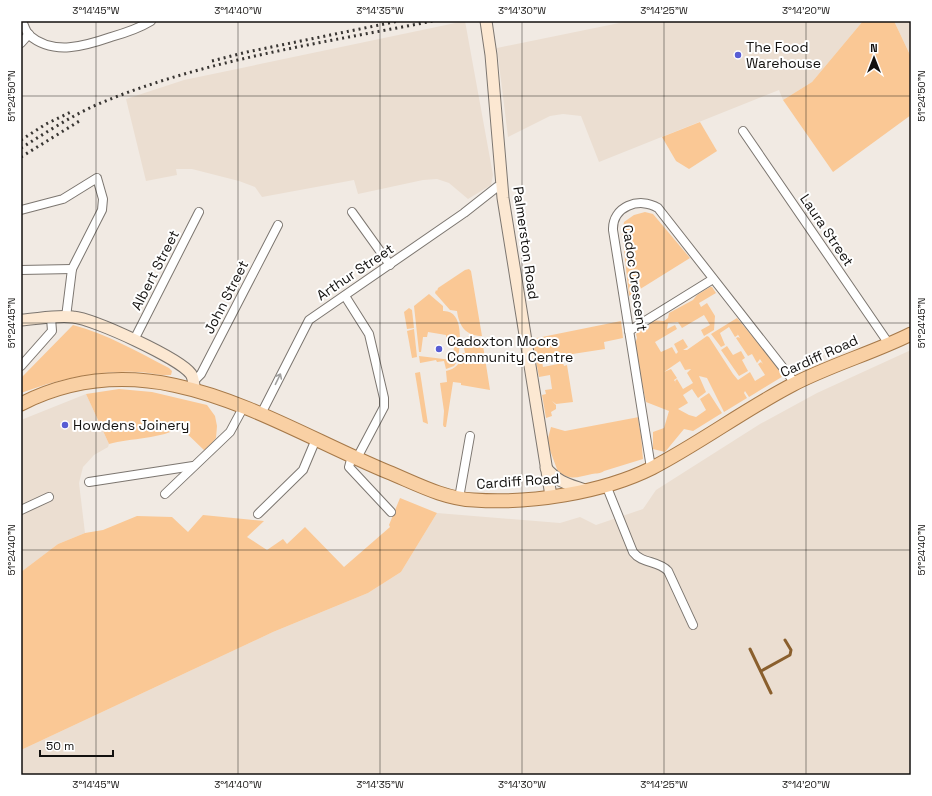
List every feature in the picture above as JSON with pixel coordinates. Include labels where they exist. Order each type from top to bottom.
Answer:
[{"type":"main road","name":"Cardiff Road","points":[[21,404],[65,387],[103,381],[151,381],[194,385],[244,406],[355,457],[439,492],[459,498],[474,500],[509,500],[551,496],[585,490],[606,485],[651,468],[795,383],[911,334]]},
{"type":"street","points":[[22,21],[29,34],[47,44],[62,48],[84,46],[140,28],[151,21]]},
{"type":"street","name":"Palmerston Road","points":[[487,23],[502,186],[551,496]]},
{"type":"street","points":[[21,42],[29,34]]},
{"type":"street","name":"Laura Street","points":[[743,131],[889,344]]},
{"type":"street","points":[[21,210],[62,199],[98,178],[104,199],[102,210],[72,269],[66,317]]},
{"type":"street","name":"Arthur Street","points":[[261,414],[309,320],[464,213],[497,187],[502,186]]},
{"type":"street","name":"Cadoc Crescent","points":[[651,468],[613,230],[614,218],[623,208],[638,203],[646,203],[658,208],[795,383]]},
{"type":"street","name":"Albert Street","points":[[134,340],[199,212]]},
{"type":"street","points":[[352,212],[390,265]]},
{"type":"street","name":"John Street","points":[[194,385],[278,225]]},
{"type":"street","points":[[21,270],[72,269]]},
{"type":"street","points":[[629,331],[713,279]]},
{"type":"street","points":[[345,296],[369,334],[384,398],[384,407],[349,467],[391,512]]},
{"type":"street","points":[[21,320],[66,317],[79,318],[99,324],[134,340],[187,370],[194,385]]},
{"type":"street","points":[[21,366],[52,332],[51,318]]},
{"type":"street","points":[[165,494],[230,432],[244,406]]},
{"type":"street","points":[[459,498],[470,436]]},
{"type":"street","points":[[258,514],[303,470],[316,439]]},
{"type":"street","points":[[89,482],[194,466]]},
{"type":"street","points":[[546,468],[562,483],[585,490]]},
{"type":"street","points":[[606,485],[633,552],[640,559],[661,566],[668,571],[693,625]]},
{"type":"street","points":[[21,510],[49,497]]},
{"type":"shaded area","points":[[465,21],[493,175],[491,185],[468,199],[449,183],[437,179],[423,180],[358,194],[354,180],[262,197],[255,187],[239,181],[192,169],[176,169],[177,175],[146,181],[126,99],[184,80]]},
{"type":"shaded area","points":[[629,21],[863,21],[812,82],[783,100],[779,90],[599,162],[581,116],[563,114],[550,116],[508,137],[497,48]]},
{"type":"shaded area","points":[[863,21],[894,21],[911,57],[911,115],[833,172],[783,100],[812,82]]},
{"type":"shaded area","points":[[894,21],[911,21],[911,57]]},
{"type":"shaded area","points":[[700,122],[717,151],[689,169],[676,161],[662,137]]},
{"type":"shaded area","points":[[645,212],[653,214],[690,258],[629,296],[622,232],[624,222],[634,215]]},
{"type":"shaded area","points":[[469,269],[471,271],[482,336],[476,336],[464,329],[457,311],[450,310],[435,293],[438,288],[465,270]]},
{"type":"shaded area","points":[[710,287],[712,287],[716,293],[699,303],[701,307],[707,303],[715,316],[714,330],[704,336],[701,330],[710,325],[704,315],[682,328],[678,322],[668,323],[667,329],[675,325],[677,329],[655,342],[661,352],[672,347],[676,354],[678,352],[674,344],[683,339],[688,347],[683,350],[687,350],[707,336],[738,380],[750,372],[755,381],[765,375],[758,364],[761,362],[763,364],[760,359],[757,363],[752,354],[748,356],[736,338],[740,338],[737,333],[738,335],[735,337],[729,327],[720,333],[725,345],[721,347],[711,334],[737,318],[785,375],[749,397],[745,391],[744,393],[747,398],[724,412],[707,378],[699,376],[706,392],[698,398],[692,389],[683,395],[688,403],[678,409],[696,417],[706,410],[700,399],[709,393],[722,413],[693,431],[684,429],[665,452],[653,449],[653,432],[664,428],[669,411],[646,402],[634,347],[637,338],[636,334],[641,330],[649,328],[650,320],[664,321],[668,318],[669,313],[693,300],[697,295]],"holes":[[[680,361],[685,370],[691,369],[687,373],[693,383],[683,389],[677,379],[675,381],[676,383],[674,380],[677,378],[671,369],[664,372]]]},
{"type":"shaded area","points":[[429,294],[443,306],[443,311],[450,312],[455,316],[460,330],[458,360],[454,366],[446,369],[444,361],[437,362],[436,360],[420,363],[419,356],[452,360],[455,341],[446,339],[446,335],[428,332],[427,337],[423,337],[421,352],[419,352],[414,306]]},
{"type":"shaded area","points":[[409,308],[412,310],[414,328],[407,329],[404,312]]},
{"type":"shaded area","points":[[621,321],[623,338],[604,342],[605,349],[566,355],[567,360],[562,361],[560,352],[541,356],[543,367],[563,363],[564,366],[567,365],[573,402],[556,404],[552,401],[556,405],[556,409],[551,412],[552,416],[546,418],[542,395],[546,394],[545,390],[552,389],[550,375],[539,377],[532,339]]},
{"type":"shaded area","points":[[73,325],[98,333],[134,350],[169,368],[172,371],[171,375],[141,372],[107,372],[78,376],[21,393],[21,378]]},
{"type":"shaded area","points":[[414,329],[417,357],[412,358],[407,331]]},
{"type":"shaded area","points":[[468,336],[482,339],[490,390],[461,385],[461,383],[453,382],[446,427],[444,427],[444,411],[440,383],[447,382],[446,371],[453,369],[457,365],[462,353],[465,353],[464,348],[473,347],[465,346],[464,343],[467,342]]},
{"type":"shaded area","points":[[727,346],[733,355],[741,351],[745,358],[742,360],[748,371],[739,376],[721,350]]},
{"type":"shaded area","points":[[911,350],[911,775],[21,775],[21,750],[273,632],[368,593],[401,572],[437,513],[560,523],[580,517],[596,525],[643,509],[656,490],[760,424],[817,393]]},
{"type":"shaded area","points":[[420,372],[428,424],[423,422],[415,373]]},
{"type":"shaded area","points":[[119,389],[152,392],[207,405],[215,416],[217,426],[216,438],[205,451],[180,427],[165,434],[109,444],[86,394]]},
{"type":"shaded area","points":[[86,394],[109,444],[108,447],[94,455],[83,467],[79,483],[85,533],[58,544],[21,572],[21,420]]},
{"type":"shaded area","points":[[639,417],[643,459],[600,473],[579,477],[567,477],[558,472],[547,442],[551,427],[565,431]]},
{"type":"shaded area","points":[[400,498],[437,513],[401,572],[368,593],[273,632],[21,750],[21,572],[58,544],[85,533],[103,530],[137,516],[172,517],[188,532],[203,515],[264,521],[247,537],[267,550],[283,539],[287,544],[305,527],[344,567],[390,527],[389,525]]},
{"type":"waterway","points":[[761,671],[790,655],[791,650],[785,640]]},
{"type":"waterway","points":[[750,649],[771,693]]},
{"type":"railway","points":[[212,61],[247,52],[399,21]]},
{"type":"railway","points":[[21,148],[92,107],[143,87],[183,74],[224,63],[307,45],[433,21]]},
{"type":"railway","points":[[21,140],[46,124],[73,111]]},
{"type":"railway","points":[[21,157],[81,120]]},
{"type":"place","name":"The Food Warehouse","points":[[738,55]]},
{"type":"place","name":"Cadoxton Moors Community Centre","points":[[439,349]]},
{"type":"place","name":"Howdens Joinery","points":[[65,425]]}]
